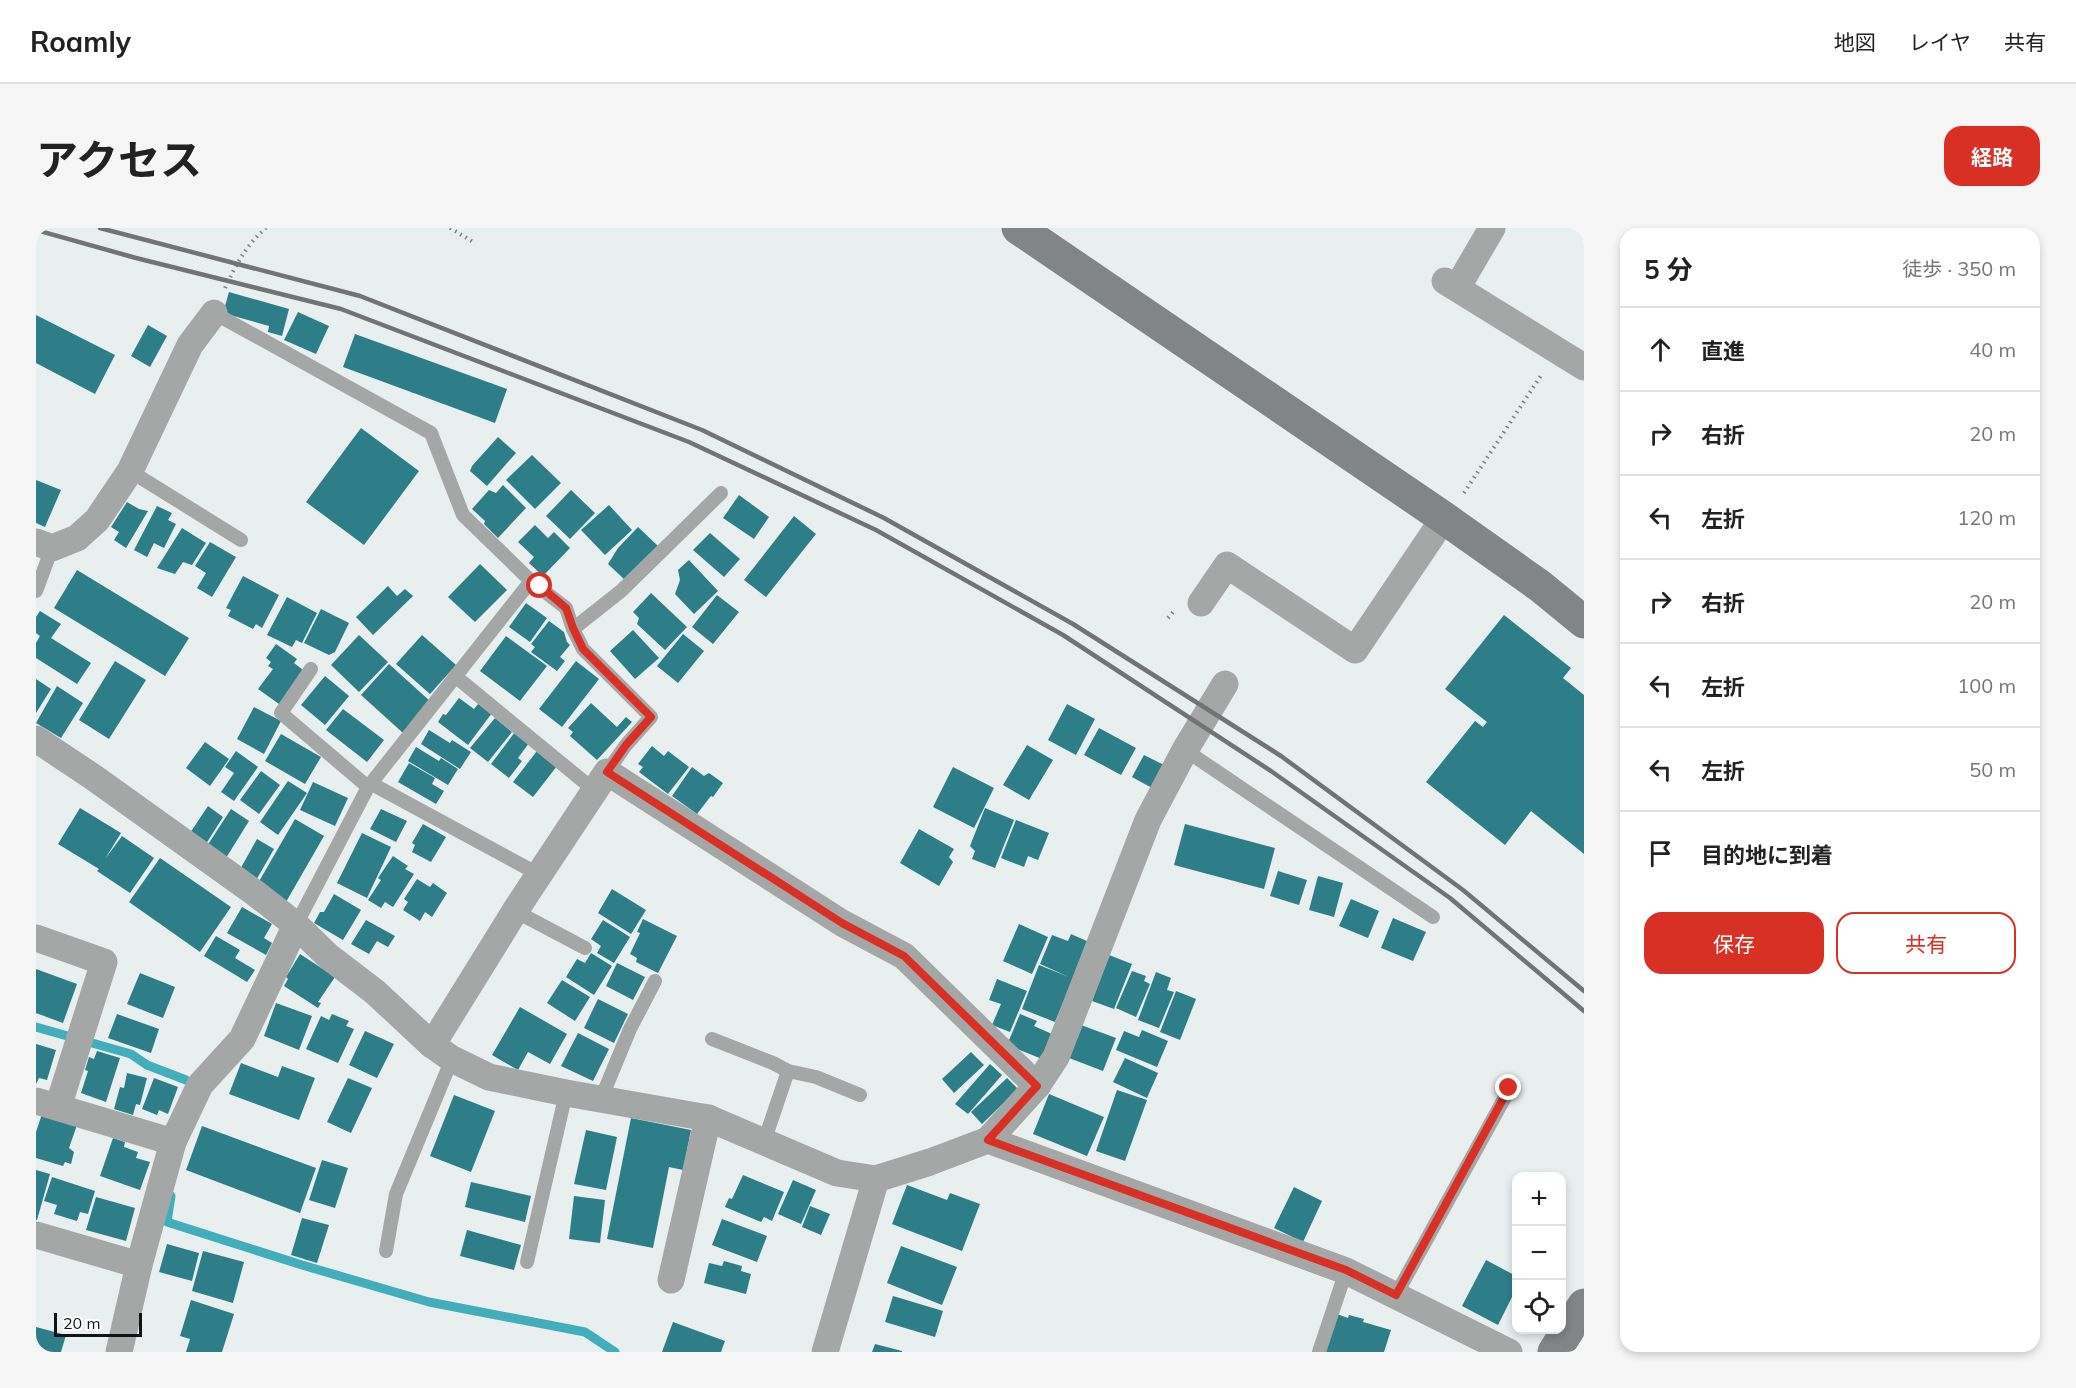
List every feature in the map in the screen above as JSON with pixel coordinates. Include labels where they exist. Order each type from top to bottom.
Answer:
[{"type":"street","points":[[1018,228],[1453,507],[1540,586],[1584,622]]},
{"type":"street","points":[[1492,228],[1451,284],[1584,368]]},
{"type":"street","points":[[44,545],[77,538],[97,520],[130,471],[190,345],[213,313]]},
{"type":"street","points":[[1201,603],[1227,565],[1355,650],[1453,507]]},
{"type":"street","points":[[36,739],[159,824],[296,925],[328,956],[375,992],[442,1052],[489,1077],[708,1118],[837,1173],[876,1179],[988,1140],[1037,1086],[1056,1058],[1148,820],[1185,750],[1225,684]]},
{"type":"street","points":[[442,1052],[515,911],[600,781],[842,923],[904,956],[1037,1086]]},
{"type":"street","points":[[125,1350],[139,1264],[173,1142],[200,1085],[242,1039],[296,925]]},
{"type":"street","points":[[36,938],[104,962],[47,1104],[173,1142]]},
{"type":"street","points":[[672,1280],[708,1118]]},
{"type":"street","points":[[988,1140],[1346,1270],[1509,1352]]},
{"type":"street","points":[[825,1352],[876,1179]]},
{"type":"street","points":[[36,1235],[139,1264]]},
{"type":"street","points":[[1554,1352],[1584,1305]]},
{"type":"lane","points":[[213,313],[431,433],[463,515],[531,581],[566,608],[583,649],[651,717],[626,745],[600,781],[454,676]]},
{"type":"lane","points":[[130,471],[241,540]]},
{"type":"lane","points":[[573,628],[621,591],[721,493]]},
{"type":"lane","points":[[36,591],[44,545]]},
{"type":"lane","points":[[296,925],[370,786],[454,676],[531,581]]},
{"type":"lane","points":[[311,669],[281,713],[370,786],[540,875]]},
{"type":"lane","points":[[1185,750],[1433,917]]},
{"type":"lane","points":[[515,911],[585,948]]},
{"type":"lane","points":[[601,1099],[630,1029],[655,981]]},
{"type":"lane","points":[[712,1039],[788,1071],[816,1077],[860,1095]]},
{"type":"lane","points":[[386,1251],[396,1194],[442,1052]]},
{"type":"lane","points":[[764,1142],[788,1071]]},
{"type":"lane","points":[[1396,1295],[1509,1088]]},
{"type":"lane","points":[[527,1262],[566,1093]]},
{"type":"lane","points":[[1319,1352],[1346,1270]]},
{"type":"path","points":[[213,313],[241,254],[266,228]]},
{"type":"path","points":[[450,228],[475,243]]},
{"type":"path","points":[[1453,507],[1557,352]]},
{"type":"building","points":[[229,292],[289,309],[282,336],[268,332],[269,326],[223,313]]},
{"type":"building","points":[[298,312],[329,326],[316,354],[284,340]]},
{"type":"building","points":[[36,315],[115,355],[95,394],[36,363]]},
{"type":"building","points":[[148,325],[167,336],[150,367],[131,356]]},
{"type":"building","points":[[355,334],[507,389],[495,423],[343,367]]},
{"type":"building","points":[[361,428],[419,471],[364,545],[306,502]]},
{"type":"building","points":[[498,437],[516,453],[487,486],[470,471]]},
{"type":"building","points":[[532,455],[561,483],[535,509],[506,480]]},
{"type":"building","points":[[36,480],[61,490],[45,527],[36,523]]},
{"type":"building","points":[[503,485],[526,508],[498,538],[472,509],[489,490],[496,493]]},
{"type":"building","points":[[571,490],[595,513],[570,539],[546,516]]},
{"type":"building","points":[[739,495],[769,517],[754,539],[723,518]]},
{"type":"building","points":[[127,502],[148,511],[126,548],[114,540],[119,532],[111,527]]},
{"type":"building","points":[[609,505],[632,530],[605,555],[581,530]]},
{"type":"building","points":[[157,506],[172,513],[168,520],[176,524],[164,548],[154,543],[147,557],[134,550]]},
{"type":"building","points":[[794,516],[816,534],[766,597],[744,580]]},
{"type":"building","points":[[535,525],[548,538],[554,532],[570,548],[543,576],[529,563],[534,557],[518,542]]},
{"type":"building","points":[[638,527],[658,546],[625,580],[608,564],[618,548]]},
{"type":"building","points":[[182,528],[206,543],[192,565],[183,562],[175,574],[157,568]]},
{"type":"building","points":[[710,533],[740,559],[724,577],[693,550]]},
{"type":"building","points":[[210,542],[236,557],[212,597],[197,588],[206,573],[195,566]]},
{"type":"building","points":[[689,560],[718,591],[694,614],[675,594],[680,580],[678,570]]},
{"type":"building","points":[[480,564],[507,590],[475,622],[448,597]]},
{"type":"building","points":[[77,570],[189,638],[165,676],[54,608]]},
{"type":"building","points":[[243,576],[279,595],[262,628],[256,624],[253,629],[228,616],[231,610],[226,608]]},
{"type":"building","points":[[388,586],[397,596],[405,589],[413,596],[373,635],[356,617]]},
{"type":"building","points":[[651,593],[687,627],[665,650],[637,624],[639,618],[633,612]]},
{"type":"building","points":[[717,595],[739,612],[713,644],[692,627]]},
{"type":"building","points":[[287,597],[317,613],[302,643],[296,640],[292,647],[267,635]]},
{"type":"building","points":[[526,603],[547,618],[530,642],[509,627]]},
{"type":"building","points":[[321,609],[349,623],[335,652],[329,655],[304,643]]},
{"type":"building","points":[[40,611],[61,624],[51,638],[91,663],[77,684],[36,658],[36,643],[40,636],[36,633],[36,617]]},
{"type":"building","points":[[1504,615],[1571,668],[1563,678],[1584,695],[1584,854],[1531,811],[1505,845],[1426,782],[1475,721],[1483,727],[1487,722],[1445,689]]},
{"type":"building","points":[[549,621],[564,632],[570,645],[560,657],[565,661],[557,671],[531,652],[535,647],[531,644]]},
{"type":"building","points":[[633,630],[659,658],[635,679],[610,651]]},
{"type":"building","points":[[683,634],[704,651],[678,683],[657,666]]},
{"type":"building","points":[[359,635],[388,662],[359,692],[331,665]]},
{"type":"building","points":[[422,635],[456,665],[430,694],[396,664]]},
{"type":"building","points":[[506,636],[547,666],[520,701],[480,671]]},
{"type":"building","points":[[276,644],[297,659],[294,663],[303,670],[279,704],[258,689],[273,669],[268,666],[271,662],[266,658]]},
{"type":"building","points":[[115,661],[146,680],[109,739],[79,720]]},
{"type":"building","points":[[576,661],[599,679],[562,727],[539,709]]},
{"type":"building","points":[[389,664],[431,702],[403,733],[361,695]]},
{"type":"building","points":[[325,676],[349,696],[325,725],[301,705]]},
{"type":"building","points":[[36,679],[51,689],[36,713]]},
{"type":"building","points":[[57,686],[83,703],[61,738],[36,723]]},
{"type":"building","points":[[459,698],[474,709],[478,704],[492,713],[468,745],[438,722]]},
{"type":"building","points":[[591,703],[617,727],[626,717],[632,722],[597,760],[570,736],[573,732],[568,728]]},
{"type":"building","points":[[1067,704],[1095,719],[1076,755],[1048,740]]},
{"type":"building","points":[[254,707],[281,721],[264,754],[237,739]]},
{"type":"building","points":[[343,709],[384,740],[367,762],[326,730]]},
{"type":"building","points":[[495,718],[512,732],[488,762],[470,748]]},
{"type":"building","points":[[1099,728],[1136,748],[1121,775],[1084,755]]},
{"type":"building","points":[[429,730],[450,743],[452,740],[471,752],[460,769],[421,744]]},
{"type":"building","points":[[515,732],[529,743],[518,758],[522,761],[509,778],[491,764]]},
{"type":"building","points":[[281,734],[321,757],[305,784],[265,761]]},
{"type":"building","points":[[205,742],[229,759],[210,786],[186,768]]},
{"type":"building","points":[[1027,745],[1053,760],[1029,800],[1003,785]]},
{"type":"building","points":[[652,746],[664,756],[668,751],[689,767],[668,794],[639,772],[643,767],[638,764]]},
{"type":"building","points":[[416,747],[439,761],[441,758],[458,769],[448,785],[408,761]]},
{"type":"building","points":[[236,751],[258,767],[234,801],[221,792],[234,773],[225,767]]},
{"type":"building","points":[[537,751],[557,766],[533,797],[513,782]]},
{"type":"building","points":[[1144,755],[1164,765],[1152,788],[1132,777]]},
{"type":"building","points":[[409,763],[435,778],[432,784],[444,791],[436,804],[398,782]]},
{"type":"building","points":[[692,767],[704,776],[709,773],[723,783],[697,814],[672,796]]},
{"type":"building","points":[[953,767],[994,788],[974,828],[933,807]]},
{"type":"building","points":[[261,771],[280,785],[259,814],[240,800]]},
{"type":"building","points":[[288,781],[307,793],[278,835],[260,822]]},
{"type":"building","points":[[313,782],[348,798],[335,826],[300,810]]},
{"type":"building","points":[[208,806],[223,817],[204,847],[188,836]]},
{"type":"building","points":[[80,808],[121,833],[105,859],[122,836],[154,858],[130,893],[97,871],[99,869],[58,844]]},
{"type":"building","points":[[985,808],[1014,820],[995,868],[972,859],[975,851],[970,846]]},
{"type":"building","points":[[231,809],[249,821],[226,858],[207,846]]},
{"type":"building","points":[[381,809],[407,821],[396,842],[370,829]]},
{"type":"building","points":[[295,819],[324,836],[286,902],[257,885]]},
{"type":"building","points":[[1016,820],[1049,833],[1038,860],[1028,856],[1024,867],[1001,858]]},
{"type":"building","points":[[423,824],[446,837],[431,862],[412,852],[415,845],[412,843]]},
{"type":"building","points":[[1185,824],[1275,848],[1264,889],[1174,865]]},
{"type":"building","points":[[919,829],[954,849],[949,857],[953,862],[939,886],[900,863]]},
{"type":"building","points":[[362,833],[391,847],[367,898],[337,883]]},
{"type":"building","points":[[257,839],[274,849],[255,882],[238,873]]},
{"type":"building","points":[[393,856],[408,866],[405,869],[414,874],[393,907],[385,902],[381,908],[368,900],[381,880],[378,878]]},
{"type":"building","points":[[160,858],[231,907],[200,952],[129,902]]},
{"type":"building","points":[[1278,871],[1307,880],[1299,905],[1270,896]]},
{"type":"building","points":[[1318,876],[1343,883],[1334,917],[1309,910]]},
{"type":"building","points":[[417,879],[430,887],[433,883],[447,893],[432,917],[425,912],[420,921],[403,910],[408,902],[404,899]]},
{"type":"building","points":[[612,889],[646,910],[631,934],[598,913]]},
{"type":"building","points":[[334,894],[361,910],[343,940],[314,923],[320,912],[324,912]]},
{"type":"building","points":[[1351,899],[1379,911],[1368,938],[1339,926]]},
{"type":"building","points":[[242,907],[272,924],[264,938],[272,943],[266,955],[227,933]]},
{"type":"building","points":[[1393,918],[1426,932],[1413,961],[1381,948]]},
{"type":"building","points":[[643,919],[677,936],[658,973],[636,962],[637,958],[630,954],[640,933],[637,932]]},
{"type":"building","points":[[366,920],[395,936],[388,947],[377,941],[369,954],[351,944]]},
{"type":"building","points":[[603,920],[630,937],[614,963],[597,953],[601,946],[591,939]]},
{"type":"building","points":[[1019,924],[1048,937],[1032,974],[1003,961]]},
{"type":"building","points":[[1071,934],[1089,942],[1055,1022],[1022,1009],[1039,965],[1069,977],[1040,964],[1052,935],[1068,941]]},
{"type":"building","points":[[216,936],[240,950],[235,958],[255,970],[247,982],[204,956]]},
{"type":"building","points":[[591,953],[612,966],[594,995],[566,977],[577,959],[585,963]]},
{"type":"building","points":[[300,954],[335,977],[318,1002],[321,1003],[318,1008],[284,986],[288,979],[286,977]]},
{"type":"building","points":[[1109,955],[1132,964],[1114,1009],[1092,1001]]},
{"type":"building","points":[[617,963],[645,977],[633,1000],[606,986]]},
{"type":"building","points":[[36,969],[77,984],[63,1023],[36,1013]]},
{"type":"building","points":[[1132,971],[1146,976],[1144,981],[1150,984],[1136,1017],[1116,1008]]},
{"type":"building","points":[[1156,972],[1171,978],[1167,990],[1174,992],[1159,1028],[1138,1020]]},
{"type":"building","points":[[140,973],[175,987],[163,1018],[127,1004]]},
{"type":"building","points":[[997,979],[1027,991],[1010,1032],[992,1025],[1001,1004],[989,1000]]},
{"type":"building","points":[[562,980],[590,997],[575,1021],[547,1003]]},
{"type":"building","points":[[1176,991],[1196,999],[1180,1040],[1160,1032]]},
{"type":"building","points":[[598,999],[628,1014],[614,1043],[584,1028]]},
{"type":"building","points":[[276,1003],[312,1016],[299,1050],[264,1036]]},
{"type":"building","points":[[520,1007],[567,1034],[550,1064],[528,1052],[518,1070],[492,1055]]},
{"type":"building","points":[[117,1014],[159,1029],[151,1053],[108,1038]]},
{"type":"building","points":[[332,1014],[349,1021],[346,1026],[354,1029],[338,1063],[306,1049],[321,1016],[329,1020]]},
{"type":"building","points":[[1020,1014],[1037,1021],[1034,1026],[1052,1034],[1042,1059],[1007,1045]]},
{"type":"building","points":[[1081,1025],[1116,1038],[1103,1071],[1069,1058]]},
{"type":"building","points":[[1142,1030],[1168,1041],[1157,1067],[1116,1050],[1124,1031],[1139,1037]]},
{"type":"building","points":[[365,1031],[394,1044],[377,1078],[349,1065]]},
{"type":"building","points":[[578,1033],[609,1049],[593,1081],[561,1066]]},
{"type":"building","points":[[36,1044],[56,1050],[47,1080],[39,1078],[36,1084]]},
{"type":"building","points":[[97,1051],[120,1058],[106,1102],[81,1093],[88,1071],[85,1070],[89,1057],[94,1059]]},
{"type":"building","points":[[971,1052],[984,1065],[954,1093],[942,1079]]},
{"type":"building","points":[[1125,1058],[1158,1073],[1147,1098],[1113,1082]]},
{"type":"building","points":[[241,1063],[278,1077],[282,1066],[315,1078],[299,1120],[229,1094]]},
{"type":"building","points":[[990,1064],[1002,1075],[968,1114],[955,1104]]},
{"type":"building","points":[[127,1073],[147,1078],[140,1105],[136,1104],[133,1115],[114,1109],[120,1087],[124,1088]]},
{"type":"building","points":[[154,1078],[178,1087],[168,1114],[159,1110],[157,1115],[142,1109]]},
{"type":"building","points":[[348,1078],[372,1088],[351,1133],[327,1122]]},
{"type":"building","points":[[1007,1078],[1018,1089],[982,1124],[971,1112]]},
{"type":"building","points":[[1117,1090],[1147,1100],[1125,1161],[1096,1151]]},
{"type":"building","points":[[1049,1094],[1104,1117],[1087,1156],[1033,1134]]},
{"type":"building","points":[[454,1095],[495,1111],[471,1172],[430,1156]]},
{"type":"building","points":[[42,1114],[77,1125],[69,1148],[74,1152],[71,1164],[65,1162],[63,1166],[36,1158],[36,1132]]},
{"type":"building","points":[[631,1118],[691,1130],[683,1170],[669,1167],[653,1248],[607,1239]]},
{"type":"building","points":[[202,1126],[316,1168],[300,1213],[186,1170]]},
{"type":"building","points":[[586,1130],[617,1137],[606,1190],[574,1184]]},
{"type":"building","points":[[113,1138],[125,1142],[124,1147],[138,1152],[136,1158],[150,1162],[140,1190],[100,1176]]},
{"type":"building","points":[[322,1160],[348,1168],[335,1208],[309,1200]]},
{"type":"building","points":[[36,1170],[50,1174],[37,1220],[36,1220]]},
{"type":"building","points":[[743,1175],[784,1192],[772,1221],[764,1217],[761,1222],[725,1207],[729,1198],[732,1199]]},
{"type":"building","points":[[52,1177],[95,1191],[88,1214],[80,1212],[77,1221],[54,1214],[57,1205],[44,1201]]},
{"type":"building","points":[[793,1180],[816,1190],[801,1224],[778,1214]]},
{"type":"building","points":[[471,1182],[531,1196],[525,1222],[465,1207]]},
{"type":"building","points":[[907,1185],[947,1200],[950,1193],[980,1204],[962,1251],[892,1224]]},
{"type":"building","points":[[1294,1187],[1322,1201],[1303,1242],[1274,1228]]},
{"type":"building","points":[[574,1196],[605,1200],[600,1243],[569,1239]]},
{"type":"building","points":[[96,1197],[135,1208],[126,1241],[86,1230]]},
{"type":"building","points":[[810,1206],[830,1214],[821,1235],[802,1227]]},
{"type":"building","points":[[302,1218],[329,1225],[317,1263],[291,1255]]},
{"type":"building","points":[[722,1219],[767,1236],[757,1262],[712,1245]]},
{"type":"building","points":[[467,1230],[521,1245],[514,1270],[460,1256]]},
{"type":"building","points":[[167,1244],[199,1253],[192,1281],[159,1272]]},
{"type":"building","points":[[901,1246],[957,1267],[942,1305],[887,1283]]},
{"type":"building","points":[[203,1251],[244,1262],[233,1303],[192,1291]]},
{"type":"building","points":[[1486,1260],[1512,1274],[1512,1297],[1498,1325],[1462,1306]]},
{"type":"building","points":[[724,1261],[742,1266],[741,1271],[751,1274],[746,1294],[704,1283],[709,1263],[722,1266]]},
{"type":"building","points":[[893,1296],[943,1311],[935,1337],[885,1322]]},
{"type":"building","points":[[191,1300],[234,1314],[222,1352],[186,1352],[190,1339],[180,1336]]},
{"type":"building","points":[[1337,1314],[1348,1318],[1349,1315],[1364,1319],[1363,1322],[1391,1330],[1384,1352],[1325,1352]]},
{"type":"building","points":[[673,1322],[725,1341],[721,1352],[662,1352]]},
{"type":"building","points":[[36,1327],[66,1335],[61,1352],[36,1352]]},
{"type":"building","points":[[875,1344],[902,1351],[902,1352],[872,1352]]},
{"type":"waterway","points":[[36,1027],[131,1054],[147,1065],[186,1080]]},
{"type":"waterway","points":[[171,1196],[167,1222],[429,1302],[585,1332],[615,1352]]},
{"type":"railway","points":[[100,228],[360,296],[702,430],[884,518],[1073,624],[1281,756],[1463,890],[1584,991]]},
{"type":"railway","points":[[36,230],[136,258],[341,309],[689,442],[876,530],[1063,635],[1271,771],[1450,898],[1584,1011]]},
{"type":"route","points":[[540,586],[566,608],[583,649],[651,717],[626,745],[607,772],[842,923],[904,956],[1037,1086],[988,1140],[1346,1270],[1396,1295],[1509,1088]]}]
